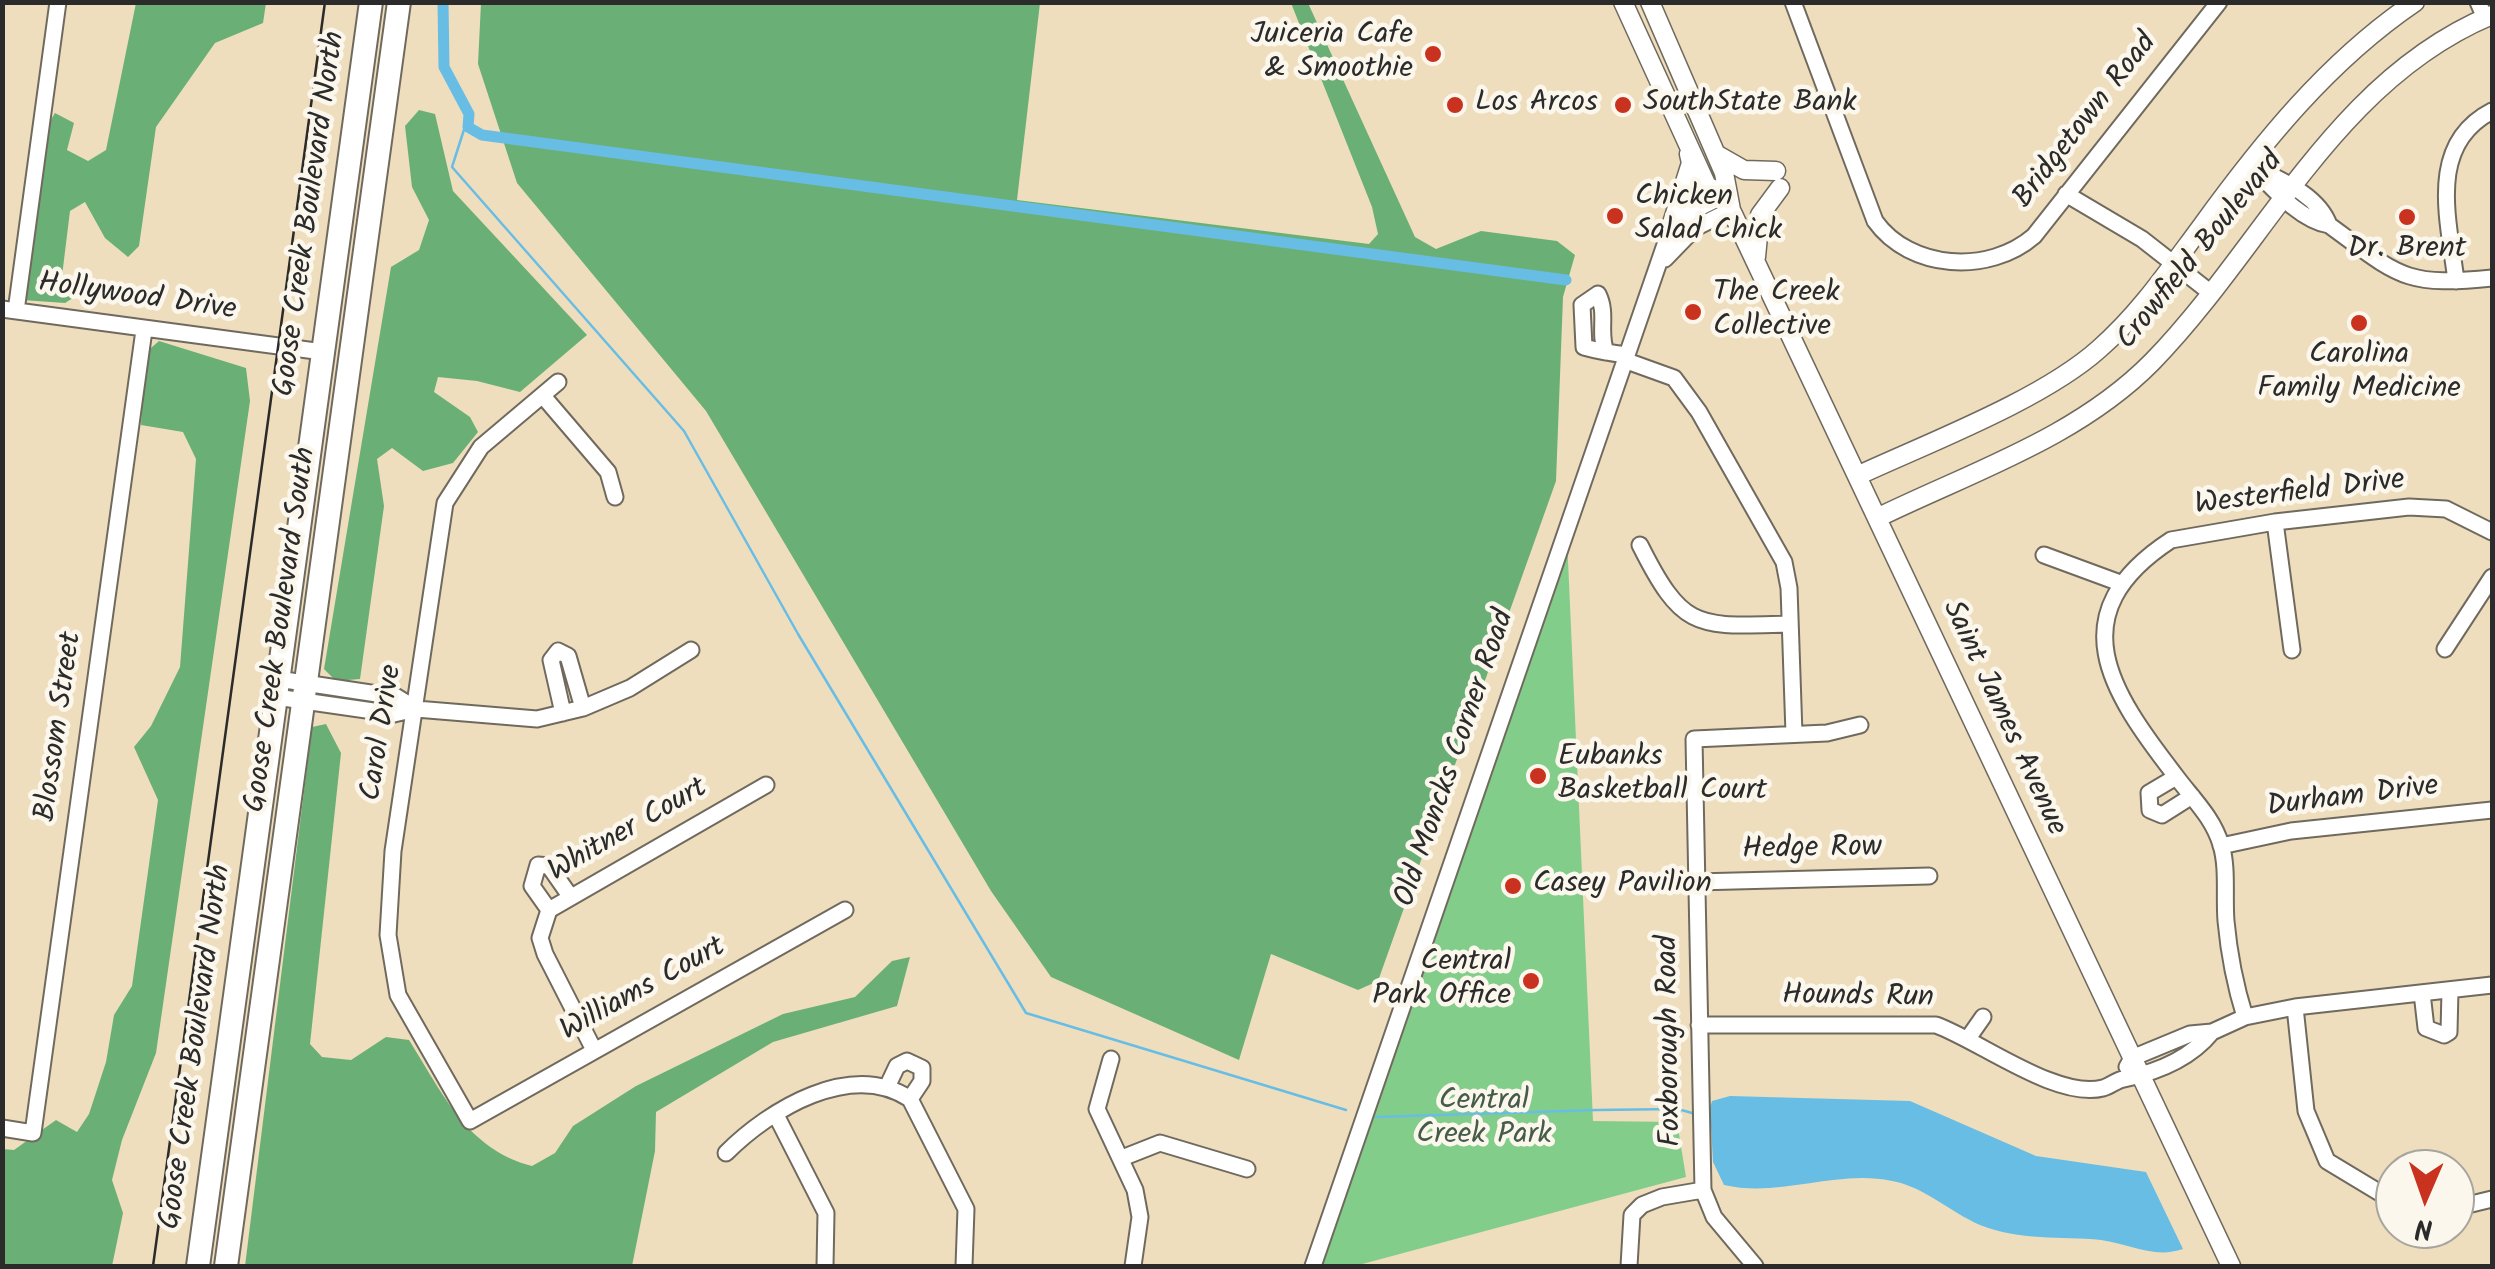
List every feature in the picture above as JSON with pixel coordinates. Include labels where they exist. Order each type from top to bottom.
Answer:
[{"type":"highway","name":"Goose Creek Boulevard North","points":[[198,1266],[371,2]]},
{"type":"highway","name":"Goose Creek Boulevard South","points":[[226,1266],[399,2]]},
{"type":"highway","points":[[342,416],[338,374],[323,352],[343,328],[360,287]]},
{"type":"main road","name":"Saint James Avenue","points":[[1623,2],[1688,148],[1708,186],[1728,203]]},
{"type":"main road","name":"Saint James Avenue","points":[[1650,2],[1724,173],[1728,203],[2231,1266]]},
{"type":"main road","name":"Crowfield Boulevard","points":[[1857,476],[2044,388],[2097,351],[2140,308],[2295,108],[2352,50],[2415,2]]},
{"type":"main road","name":"Crowfield Boulevard","points":[[1877,518],[2062,431],[2114,397],[2153,361],[2211,292],[2350,116],[2391,76],[2485,12]]},
{"type":"main road","points":[[1670,232],[1691,163],[1688,148]]},
{"type":"main road","points":[[1715,153],[1744,170],[1778,179],[1760,215],[1756,262]]},
{"type":"street","points":[[10,310],[58,2]]},
{"type":"street","name":"Bridgetown Road","points":[[1794,2],[1849,157],[1875,221],[1890,242],[1938,258],[1997,259],[2034,236],[2219,2]]},
{"type":"street","points":[[2456,282],[2444,174],[2467,129],[2492,111]]},
{"type":"street","points":[[2250,166],[2288,192],[2318,224],[2330,225],[2404,276],[2456,282],[2492,278]]},
{"type":"street","points":[[2066,194],[2142,239],[2211,292]]},
{"type":"street","points":[[1670,232],[1687,214],[1728,203]]},
{"type":"street","points":[[1656,270],[1695,228],[1728,203]]},
{"type":"street","name":"Old Moncks Corner Road","points":[[1313,1266],[1670,232]]},
{"type":"street","name":"Hollywood Drive","points":[[10,310],[323,352]]},
{"type":"street","name":"Blossom Street","points":[[2,1128],[34,1132],[144,330]]},
{"type":"street","points":[[1606,352],[1674,378],[1699,412],[1784,562],[1794,734],[1860,726]]},
{"type":"street","name":"Carol Drive","points":[[470,1121],[398,996],[388,935],[393,851],[444,503],[481,447],[558,382]]},
{"type":"street","points":[[543,396],[608,472],[614,497]]},
{"type":"street","name":"Westerfield Drive","points":[[2120,582],[2170,540],[2275,522],[2409,507],[2446,510],[2492,532]]},
{"type":"street","points":[[2275,522],[2292,650]]},
{"type":"street","points":[[1640,545],[1680,611],[1703,623],[1790,624]]},
{"type":"street","points":[[2044,556],[2120,582],[2104,637],[2108,670],[2137,726],[2192,796],[2222,846],[2233,978],[2246,1017]]},
{"type":"street","points":[[2445,649],[2472,601],[2492,577]]},
{"type":"street","points":[[277,688],[394,714],[416,710],[486,718],[563,714],[630,688],[690,650]]},
{"type":"street","points":[[563,714],[551,660],[558,651],[568,656],[583,708]]},
{"type":"street","name":"Foxborough Road","points":[[1755,1266],[1714,1217],[1702,1190],[1694,739],[1794,734]]},
{"type":"street","points":[[2176,777],[2149,793],[2150,810],[2162,815],[2192,796]]},
{"type":"street","name":"Whitner Court","points":[[594,1050],[544,954],[540,938],[548,910],[766,785]]},
{"type":"street","name":"Durham Drive","points":[[2222,846],[2291,831],[2492,810]]},
{"type":"street","points":[[548,910],[532,886],[538,864],[549,866],[570,896]]},
{"type":"street","name":"Hedge Row","points":[[1696,882],[1929,876]]},
{"type":"street","name":"Williams Court","points":[[470,1121],[845,910]]},
{"type":"street","points":[[2120,1080],[2132,1058],[2246,1017],[2294,1007],[2492,985]]},
{"type":"street","points":[[2422,993],[2426,1028],[2444,1035],[2449,1032],[2452,1014],[2450,990]]},
{"type":"street","points":[[2294,1007],[2306,1111],[2327,1161],[2375,1190]]},
{"type":"street","points":[[1969,1037],[1983,1018]]},
{"type":"street","name":"Hounds Run","points":[[1698,1025],[1936,1025],[1969,1037],[2051,1082],[2103,1088],[2141,1077],[2197,1050],[2212,1032]]},
{"type":"street","points":[[1111,1058],[1097,1109],[1122,1158],[1140,1217],[1133,1266]]},
{"type":"street","points":[[888,1085],[898,1066],[916,1063],[922,1068],[922,1081],[910,1099]]},
{"type":"street","points":[[726,1153],[751,1128],[836,1087],[861,1082],[888,1085],[910,1099],[966,1209],[964,1266]]},
{"type":"street","points":[[776,1116],[826,1213],[825,1266]]},
{"type":"street","points":[[1122,1158],[1160,1144],[1248,1169]]},
{"type":"street","points":[[1629,1266],[1632,1215],[1642,1204],[1702,1190]]},
{"type":"green space","points":[[136,3],[266,3],[263,23],[215,43],[156,127],[139,246],[128,257],[105,238],[85,202],[70,211],[62,276],[76,296],[65,303],[22,300],[44,131],[55,113],[74,123],[67,150],[88,161],[106,150]]},
{"type":"green space","points":[[481,3],[1040,3],[1017,200],[1369,244],[1378,234],[1372,207],[1291,3],[1308,3],[1415,237],[1436,249],[1481,231],[1557,241],[1575,255],[1563,297],[1556,481],[1378,981],[1358,990],[1271,954],[1239,1060],[1051,977],[991,891],[706,411],[517,183],[478,64]]},
{"type":"green space","points":[[419,110],[435,114],[453,191],[587,335],[520,392],[477,381],[438,377],[434,392],[470,417],[478,432],[453,463],[423,471],[392,448],[377,459],[384,506],[360,679],[336,681],[324,669],[391,267],[419,250],[429,220],[412,187],[405,126]]},
{"type":"green space","points":[[159,341],[246,368],[250,401],[156,1053],[122,1140],[112,1180],[123,1213],[112,1266],[3,1266],[3,1149],[14,1150],[56,1120],[77,1132],[89,1114],[106,1062],[114,1015],[132,986],[158,800],[134,747],[151,726],[180,667],[196,459],[183,432],[141,425],[144,354]]},
{"type":"green space","name":"Central Creek Park","points":[[1567,538],[1593,1121],[1677,1122],[1686,1177],[1355,1266],[1318,1266]]},
{"type":"green space","points":[[326,724],[341,753],[310,1044],[322,1057],[351,1060],[386,1037],[409,1040],[459,1117],[490,1147],[509,1158],[532,1166],[555,1153],[573,1126],[636,1086],[783,1014],[855,997],[892,961],[910,957],[897,1006],[773,1042],[656,1112],[655,1151],[632,1266],[245,1266],[312,727]]},
{"type":"water","points":[[1730,1096],[1910,1101],[2036,1156],[2146,1172],[2183,1249],[2152,1252],[2101,1240],[2025,1236],[1995,1230],[1904,1184],[1871,1178],[1766,1188],[1724,1185],[1713,1162],[1710,1108],[1712,1101]]},
{"type":"waterway","points":[[443,2],[444,67],[469,114],[468,127],[482,135],[1566,280]]},
{"type":"waterway","points":[[469,114],[452,167],[684,431],[798,634],[1026,1013],[1346,1110]]},
{"type":"waterway","points":[[1376,1117],[1597,1110],[1678,1109],[1692,1113]]},
{"type":"railway","points":[[153,1266],[325,2]]},
{"type":"place","name":"Juiceria Cafe & Smoothie","points":[[1433,54]]},
{"type":"place","name":"Los Arcos","points":[[1455,105]]},
{"type":"place","name":"SouthState Bank","points":[[1623,105]]},
{"type":"place","name":"Chicken Salad Chick","points":[[1615,216]]},
{"type":"place","name":"Dr. Brent","points":[[2407,217]]},
{"type":"place","name":"The Creek Collective","points":[[1693,312]]},
{"type":"place","name":"Carolina Family Medicine","points":[[2359,323]]},
{"type":"place","name":"Eubanks Basketball Court","points":[[1538,776]]},
{"type":"place","name":"Casey Pavilion","points":[[1513,886]]},
{"type":"place","name":"Central Park Office","points":[[1531,981]]}]
